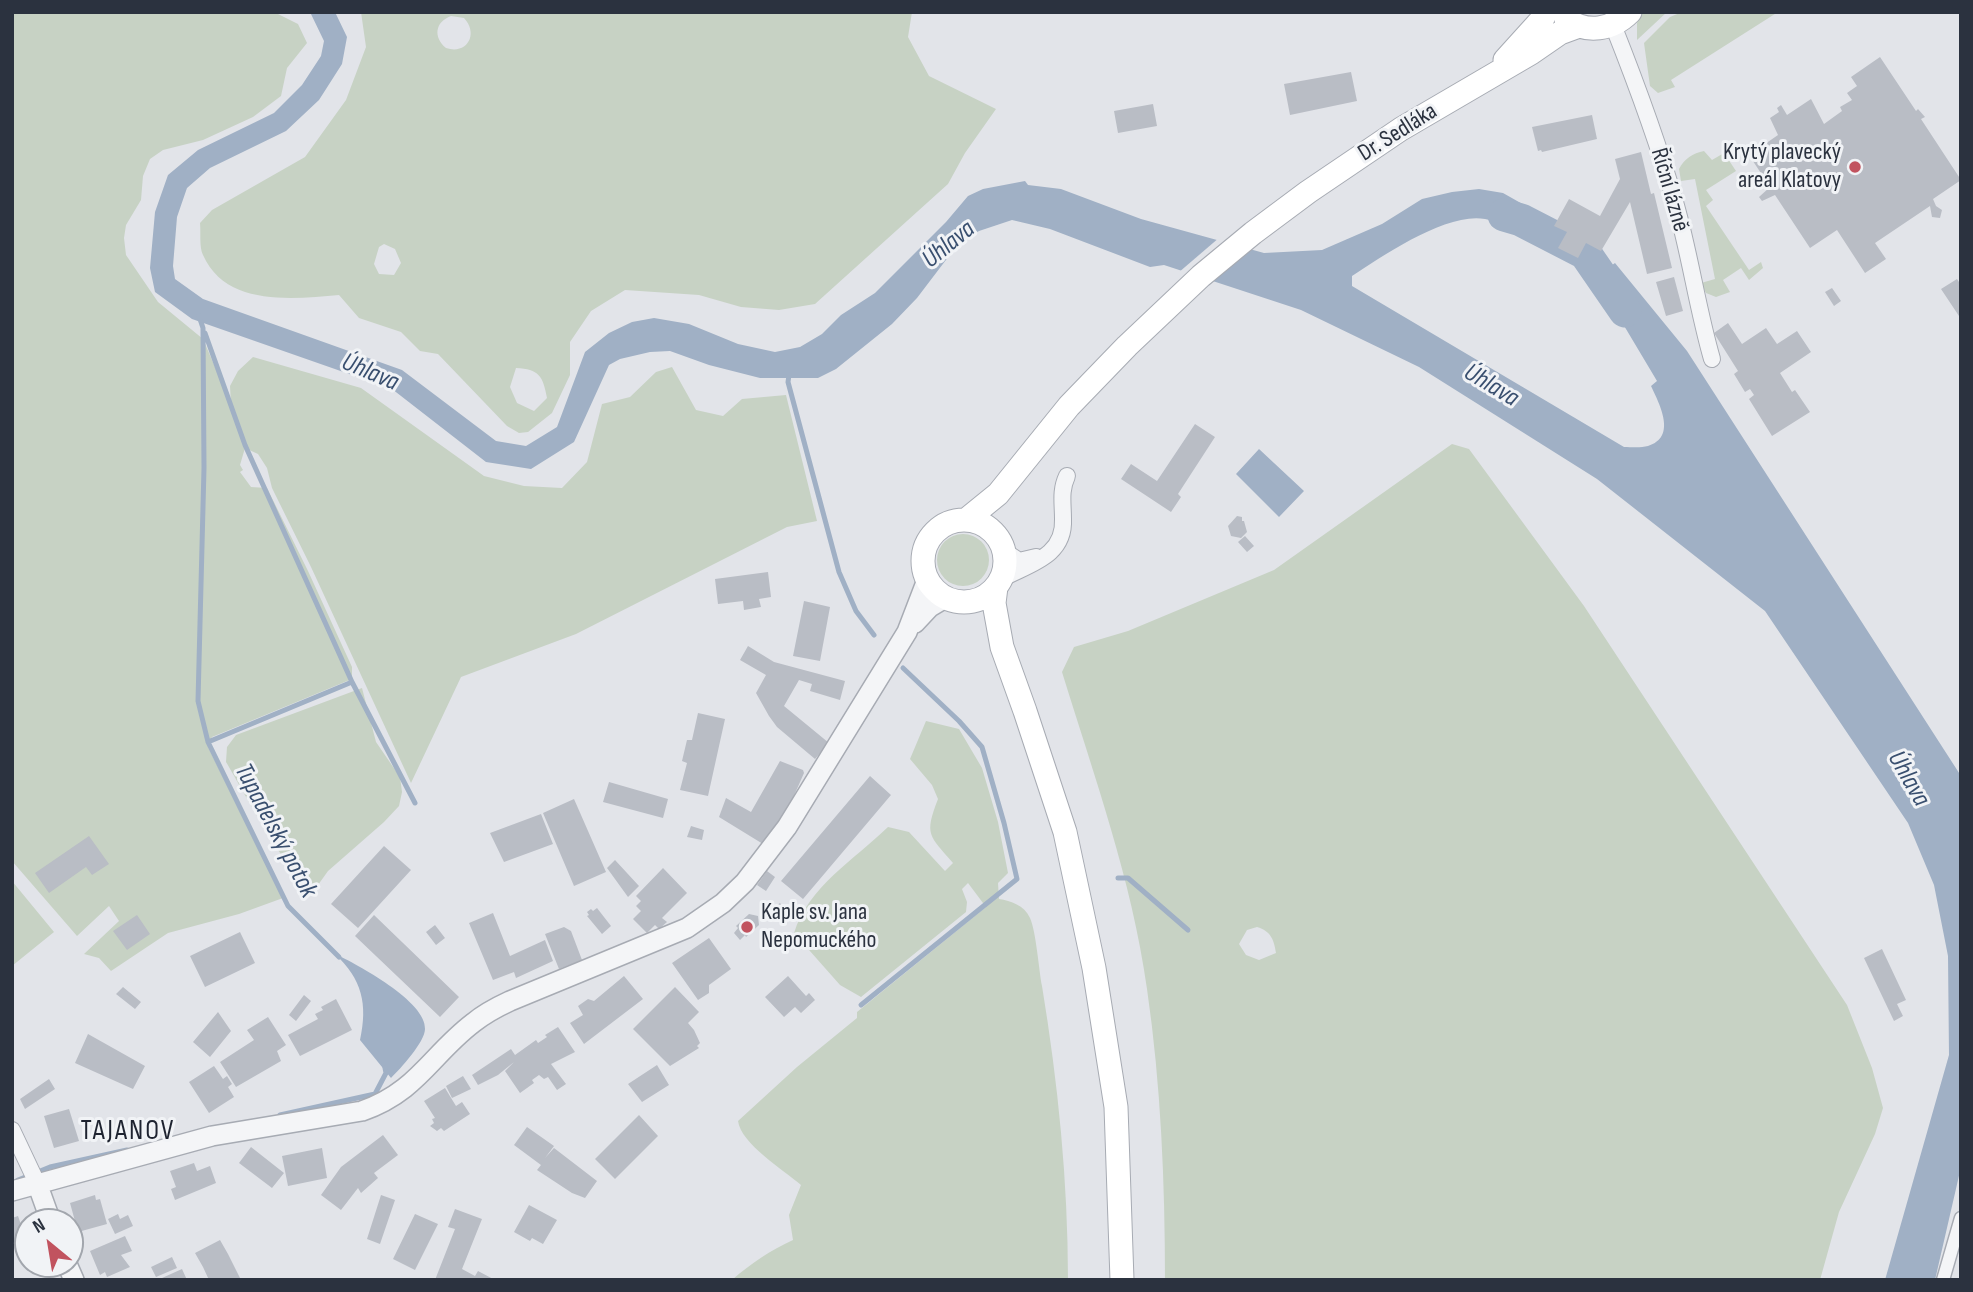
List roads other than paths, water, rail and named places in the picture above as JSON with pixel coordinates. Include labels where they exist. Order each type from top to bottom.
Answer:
[{"type":"main road","name":"Dr. Sedláka","points":[[1490,76],[1543,18],[1545,12]]},
{"type":"main road","points":[[1559,12],[1569,22],[1579,26]]},
{"type":"main road","name":"Dr. Sedláka","points":[[966,520],[998,494],[1069,407],[1127,346],[1210,269],[1307,192],[1392,135],[1560,33],[1579,26],[1602,28],[1621,19]]},
{"type":"main road","points":[[998,494],[999,542],[1004,571],[998,583],[994,603],[1002,647],[1065,832],[1094,968],[1116,1107],[1122,1280]]},
{"type":"main road","points":[[999,542],[984,525],[966,520],[947,523],[932,535],[923,552],[924,571],[935,590],[981,618],[1002,647]]},
{"type":"main road","points":[[954,600],[981,598],[998,583]]},
{"type":"street","name":"Říční lázně","points":[[1621,19],[1636,85],[1676,205],[1699,317],[1712,359]]},
{"type":"street","points":[[998,583],[1054,551],[1061,537],[1062,488],[1067,476]]},
{"type":"street","points":[[999,542],[1019,561],[1046,556]]},
{"type":"street","points":[[12,1191],[212,1136],[362,1111],[377,1106],[391,1100],[415,1081],[471,1024],[489,1012],[694,924],[723,903],[745,881],[788,827],[907,632],[927,580]]},
{"type":"street","points":[[907,632],[930,607],[954,600]]},
{"type":"street","points":[[12,1130],[46,1208]]},
{"type":"street","points":[[1944,1280],[1961,1218]]},
{"type":"water","name":"Úhlava","points":[[310,12],[335,12],[347,37],[342,64],[319,100],[286,131],[210,168],[187,188],[177,217],[173,266],[175,279],[203,299],[402,370],[496,441],[526,446],[557,427],[585,352],[609,333],[632,322],[654,318],[689,324],[738,344],[775,352],[800,347],[822,334],[841,315],[875,293],[946,222],[968,196],[983,189],[1025,181],[1028,185],[1061,189],[1141,219],[1264,253],[1322,250],[1382,224],[1422,199],[1479,189],[1503,193],[1549,219],[1541,241],[1485,219],[1453,222],[1416,237],[1381,257],[1352,276],[1352,286],[1624,447],[1645,447],[1657,442],[1662,436],[1664,420],[1651,386],[1657,381],[1595,277],[1615,263],[1687,351],[1961,776],[1961,1167],[1935,1280],[1885,1280],[1949,1055],[1948,956],[1934,885],[1908,823],[1765,611],[1597,479],[1419,367],[1301,310],[1164,265],[1150,267],[1050,229],[1012,220],[967,238],[952,252],[917,298],[892,324],[836,369],[818,378],[760,378],[709,365],[670,351],[650,352],[620,359],[609,365],[574,442],[531,469],[486,462],[392,389],[192,319],[155,292],[150,268],[155,212],[168,175],[198,150],[274,113],[302,85],[321,56],[324,41]]},
{"type":"water","points":[[1259,449],[1304,491],[1279,517],[1236,474]]},
{"type":"water","points":[[335,954],[389,985],[415,1007],[423,1018],[425,1029],[421,1041],[391,1078],[360,1040],[363,1015],[361,993],[351,973]]},
{"type":"waterway","points":[[1504,215],[1521,220],[1585,253],[1625,311]]},
{"type":"waterway","name":"Tupadelský potok","points":[[199,316],[203,328],[204,468],[198,701],[208,742],[288,906],[339,957]]},
{"type":"waterway","points":[[205,333],[245,445],[352,682],[208,742]]},
{"type":"waterway","points":[[789,375],[788,382],[839,572],[856,611],[874,635]]},
{"type":"waterway","points":[[861,1005],[1017,879],[982,747],[959,721],[903,668]]},
{"type":"waterway","points":[[352,682],[415,803]]},
{"type":"waterway","points":[[1118,878],[1128,878],[1188,930]]},
{"type":"waterway","name":"Tupadelský potok","points":[[280,1115],[375,1094],[386,1073],[385,1068]]},
{"type":"waterway","name":"Tupadelský potok","points":[[18,1180],[50,1167],[127,1150]]},
{"type":"place","name":"Krytý plavecký areál Klatovy","points":[[1855,167]]},
{"type":"place","name":"Kaple sv. Jana Nepomuckého","points":[[747,927]]},
{"type":"district","name":"TAJANOV","points":[[128,1132]]}]
